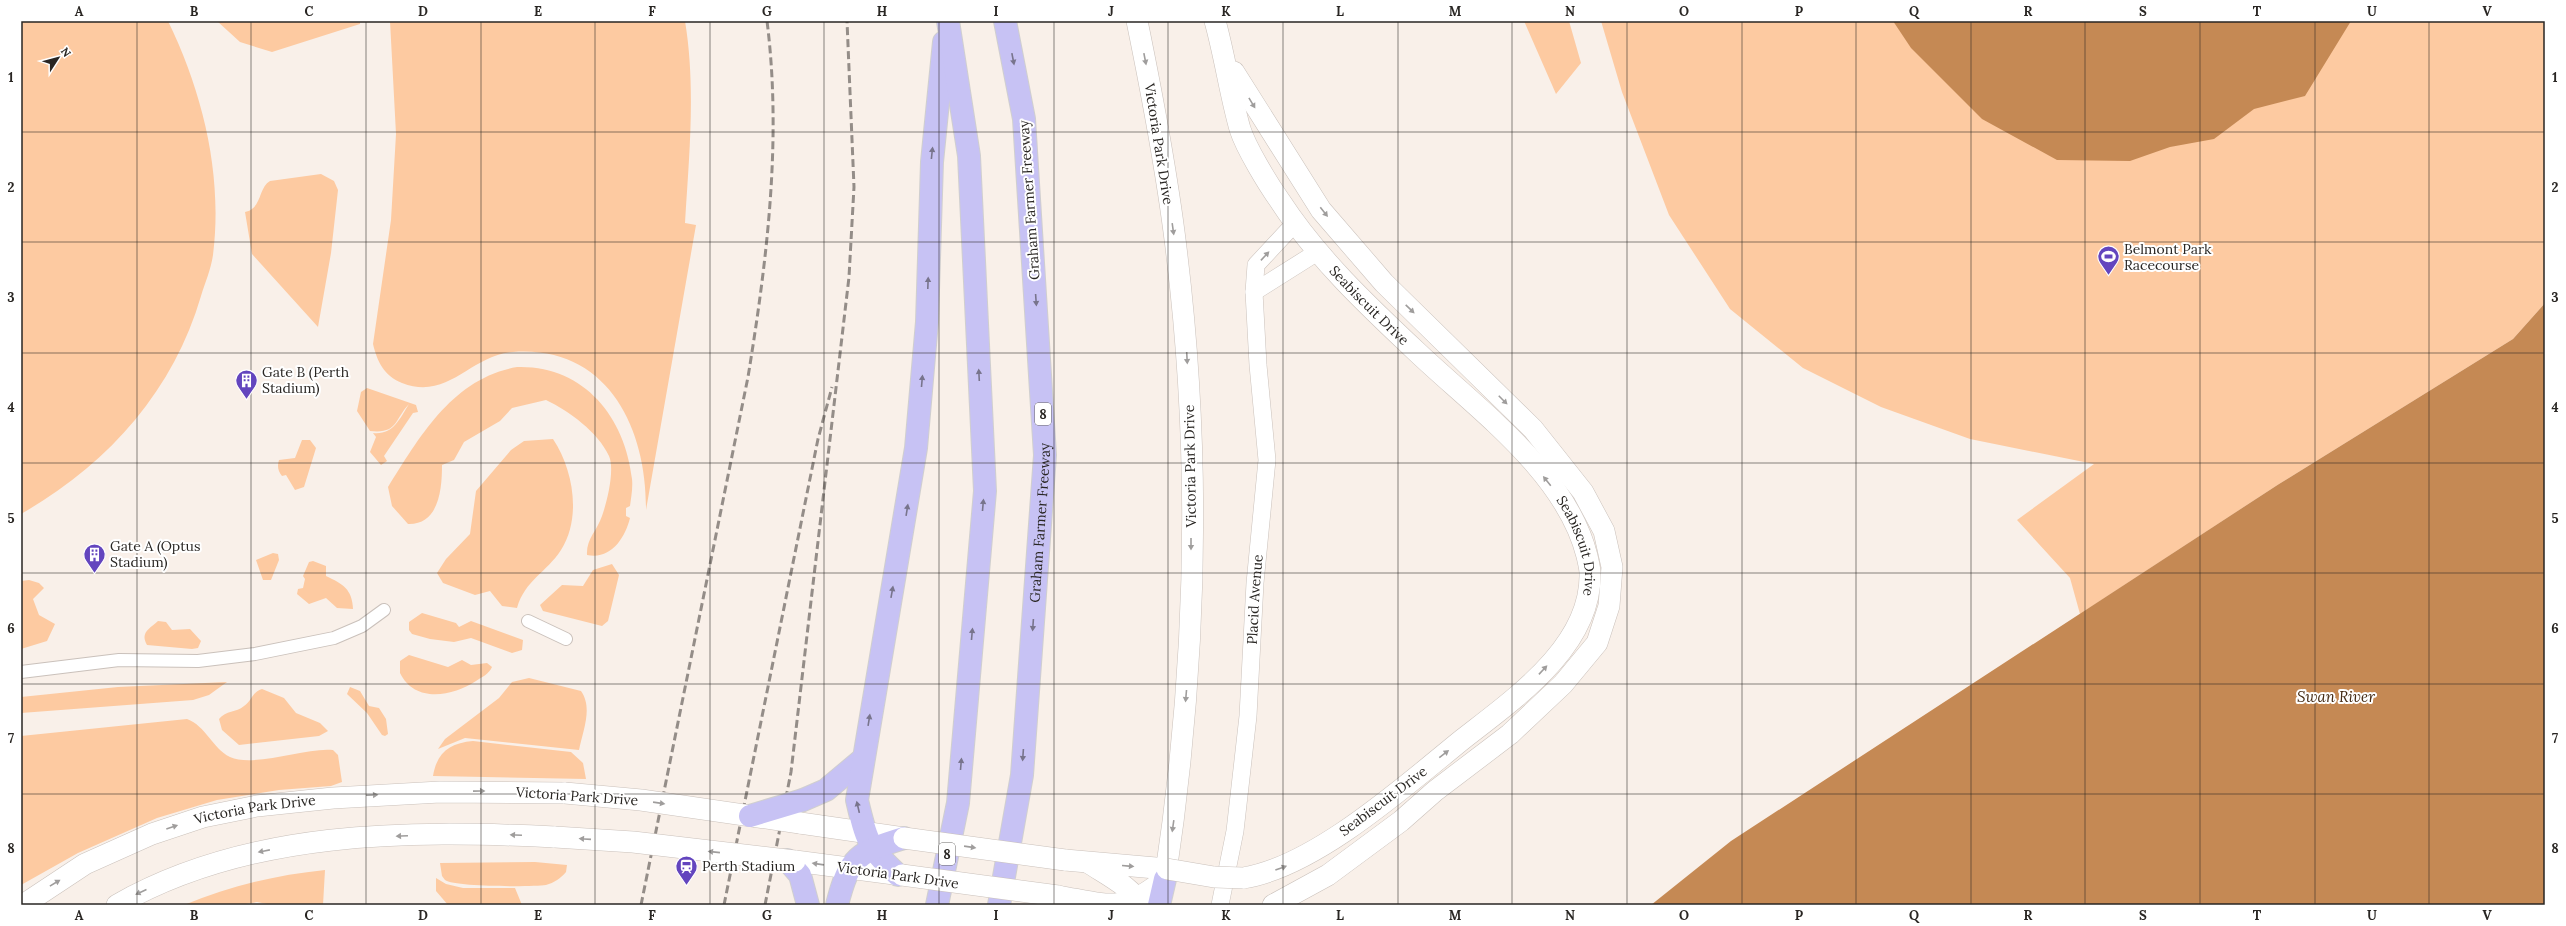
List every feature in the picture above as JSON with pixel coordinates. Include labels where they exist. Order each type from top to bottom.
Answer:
[{"type":"highway","points":[[898,875],[868,840],[857,800],[916,448],[927,322],[932,162],[947,21]]},
{"type":"highway","name":"8","points":[[936,905],[958,803],[985,490],[969,156],[947,21]]},
{"type":"highway","name":"Graham Farmer Freeway","points":[[999,905],[1022,775],[1046,455],[1024,119],[1005,21]]},
{"type":"highway","points":[[750,816],[804,800],[826,790],[863,759]]},
{"type":"highway","points":[[868,840],[904,838]]},
{"type":"highway","points":[[837,905],[848,868],[868,840]]},
{"type":"highway","points":[[792,863],[800,875],[808,905]]},
{"type":"highway","points":[[1152,904],[1166,874]]},
{"type":"street","name":"Victoria Park Drive","points":[[1137,21],[1158,125],[1177,256],[1186,349],[1191,444],[1190,658],[1178,790],[1166,874]]},
{"type":"street","name":"Seabiscuit Drive","points":[[1089,863],[1166,874],[1243,878],[1262,876],[1290,865],[1356,823],[1525,690],[1567,644],[1585,606],[1591,572],[1582,538],[1563,500],[1533,464],[1484,413],[1417,353],[1340,278],[1280,201],[1241,132],[1225,58],[1215,21]]},
{"type":"street","name":"Seabiscuit Drive","points":[[1225,58],[1269,131],[1322,210],[1384,283],[1533,429],[1583,492],[1604,531],[1612,567],[1609,606],[1597,643],[1563,684],[1510,734],[1435,791],[1401,821],[1328,875],[1273,905]]},
{"type":"street","name":"Placid Avenue","points":[[1220,905],[1235,831],[1248,716],[1255,583],[1267,460],[1258,365],[1254,292],[1256,265],[1296,222]]},
{"type":"street","points":[[1254,292],[1319,251]]},
{"type":"street","points":[[21,672],[119,660],[198,661],[256,654],[334,638],[362,626],[384,610]]},
{"type":"street","points":[[528,621],[566,639]]},
{"type":"street","name":"Victoria Park Drive","points":[[23,905],[85,864],[152,834],[219,814],[256,806],[333,798],[440,792],[565,793],[641,800],[800,823],[868,840]]},
{"type":"street","name":"Victoria Park Drive","points":[[117,905],[182,873],[233,857],[335,840],[441,834],[555,837],[633,842],[792,863],[848,868],[1107,904],[1152,904]]},
{"type":"street","points":[[904,838],[1089,863],[1152,904]]},
{"type":"shaded area","points":[[21,21],[168,21],[191,77],[207,135],[215,195],[215,225],[211,265],[189,331],[173,364],[154,394],[133,423],[108,449],[81,473],[52,495],[21,514]]},
{"type":"shaded area","points":[[217,21],[360,21],[360,24],[272,52],[240,42]]},
{"type":"shaded area","points":[[390,21],[685,21],[690,71],[691,122],[685,223],[696,225],[646,510],[644,480],[639,450],[629,423],[616,398],[597,378],[574,362],[546,353],[513,352],[498,355],[484,361],[446,382],[433,386],[418,387],[396,380],[386,372],[379,362],[373,344],[391,220],[396,134]]},
{"type":"shaded area","points":[[1524,21],[1569,21],[1581,63],[1556,94]]},
{"type":"shaded area","name":"Belmont Park Racecourse","points":[[1601,21],[2545,21],[2545,303],[2513,339],[2279,484],[2080,614],[2070,578],[2017,520],[2094,464],[1970,439],[1881,407],[1803,368],[1730,309],[1669,215],[1622,92]]},
{"type":"shaded area","points":[[321,174],[334,181],[338,190],[331,253],[318,327],[252,254],[245,212],[254,207],[263,188],[270,181]]},
{"type":"shaded area","points":[[517,367],[541,369],[562,375],[581,385],[597,399],[610,415],[628,456],[632,479],[632,489],[630,506],[626,508],[626,516],[630,518],[628,526],[621,540],[610,551],[596,556],[587,555],[588,544],[600,521],[608,495],[611,477],[611,462],[609,456],[598,439],[582,423],[564,410],[546,400],[512,408],[500,421],[464,442],[454,460],[442,465],[441,484],[437,504],[426,519],[418,523],[408,524],[392,506],[388,487],[413,448],[440,412],[456,396],[474,383],[494,373]]},
{"type":"shaded area","points":[[367,388],[416,405],[418,412],[413,413],[384,456],[387,461],[381,465],[370,452],[376,437],[373,433],[386,432],[391,429],[409,404],[391,428],[379,431],[370,431],[357,411],[361,392]]},
{"type":"shaded area","points":[[553,439],[566,464],[570,479],[573,508],[571,523],[568,537],[561,550],[525,590],[517,608],[502,606],[490,591],[475,595],[443,583],[437,573],[446,559],[470,534],[476,491],[511,450],[524,441]]},
{"type":"shaded area","points":[[302,440],[310,440],[316,448],[304,487],[295,490],[286,475],[282,476],[278,468],[278,464],[279,460],[295,458]]},
{"type":"shaded area","points":[[273,553],[278,554],[279,560],[271,580],[263,580],[256,560]]},
{"type":"shaded area","points":[[313,561],[326,566],[326,576],[346,588],[351,597],[353,609],[337,608],[326,598],[309,604],[297,594],[298,589],[303,588],[305,579],[303,576],[309,562]]},
{"type":"shaded area","points":[[612,564],[619,575],[608,621],[602,626],[543,611],[540,605],[562,585],[583,586],[593,570]]},
{"type":"shaded area","points":[[29,580],[39,583],[44,588],[33,599],[39,615],[55,624],[47,641],[21,649],[21,581]]},
{"type":"shaded area","points":[[422,613],[456,623],[459,627],[471,621],[523,640],[522,650],[512,653],[471,638],[454,642],[430,639],[412,634],[409,630],[409,622]]},
{"type":"shaded area","points":[[158,621],[166,622],[172,630],[190,629],[201,641],[198,648],[192,649],[147,645],[144,637],[145,634]]},
{"type":"shaded area","points":[[409,655],[448,667],[462,660],[471,665],[487,663],[492,667],[483,677],[457,690],[446,693],[425,693],[415,689],[407,683],[400,673],[400,661]]},
{"type":"shaded area","points":[[529,678],[581,691],[585,698],[587,712],[579,750],[465,738],[438,749],[445,739],[499,698],[512,682]]},
{"type":"shaded area","points":[[227,682],[209,695],[193,700],[21,713],[21,697],[118,687]]},
{"type":"shaded area","points":[[350,687],[360,691],[369,706],[379,708],[386,719],[388,734],[385,736],[382,735],[367,713],[347,694]]},
{"type":"shaded area","points":[[262,689],[284,698],[296,713],[320,723],[328,731],[319,736],[239,745],[222,730],[219,719],[225,714],[238,710],[247,704],[256,692]]},
{"type":"shaded area","points":[[187,719],[194,722],[224,753],[230,757],[240,760],[266,759],[309,751],[333,750],[338,755],[342,782],[331,786],[279,790],[217,800],[157,818],[78,853],[21,885],[21,736]]},
{"type":"shaded area","points":[[473,741],[571,752],[583,763],[586,779],[433,776],[441,755],[446,750],[458,744]]},
{"type":"shaded area","points":[[535,862],[567,865],[566,872],[557,880],[546,885],[510,886],[463,884],[445,880],[442,876],[440,863]]},
{"type":"shaded area","points":[[325,870],[323,905],[272,905],[257,902],[240,905],[184,905],[219,892],[253,882]]},
{"type":"shaded area","points":[[436,878],[446,884],[463,888],[515,888],[522,905],[448,905],[436,891]]},
{"type":"water","points":[[1893,21],[2351,21],[2305,96],[2254,109],[2214,139],[2170,147],[2130,161],[2057,160],[1982,119],[1911,48]]},
{"type":"water","name":"Swan River","points":[[2545,303],[2545,905],[1651,905],[1731,841],[2279,484],[2513,339]]},
{"type":"railway","points":[[641,905],[748,377],[755,333],[766,244],[773,155],[773,110],[767,21]]},
{"type":"railway","points":[[765,905],[791,772],[849,277],[854,187],[847,21]]},
{"type":"railway","points":[[724,905],[818,439],[832,387]]},
{"type":"place","name":"Belmont Park Racecourse","points":[[2109,276]]},
{"type":"place","name":"Gate B (Perth Stadium)","points":[[247,400]]},
{"type":"place","name":"Gate A (Optus Stadium)","points":[[94,574]]},
{"type":"place","name":"Perth Stadium","points":[[686,886]]}]
